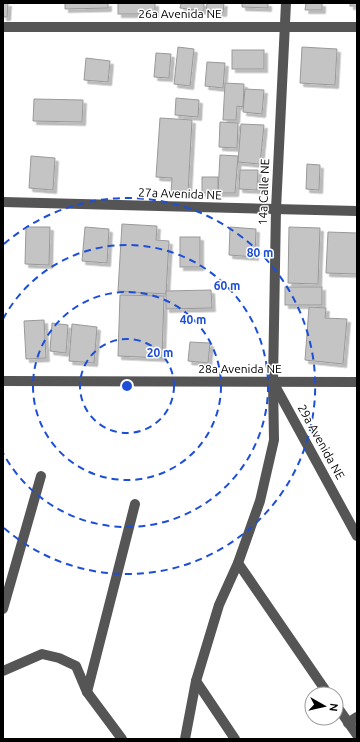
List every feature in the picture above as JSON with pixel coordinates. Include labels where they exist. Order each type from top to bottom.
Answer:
[{"type":"street","name":"14a Calle NE","points":[[185,739],[196,681],[218,605],[238,563],[260,501],[274,440],[273,382],[276,209],[286,3]]},
{"type":"street","name":"26a Avenida NE","points":[[3,27],[357,27]]},
{"type":"street","name":"27a Avenida NE","points":[[3,202],[357,210]]},
{"type":"street","name":"28a Avenida NE","points":[[3,381],[357,382]]},
{"type":"street","name":"29a Avenida NE","points":[[273,382],[357,536]]},
{"type":"street","points":[[3,609],[41,476]]},
{"type":"street","points":[[87,692],[135,504]]},
{"type":"street","points":[[238,563],[323,686]]},
{"type":"street","points":[[3,671],[42,654],[59,658],[76,666],[87,692],[122,739]]},
{"type":"street","points":[[196,681],[234,739]]},
{"type":"street","points":[[344,712],[353,720],[357,735]]},
{"type":"building","points":[[3,3],[8,3],[7,17],[3,17]]},
{"type":"building","points":[[65,3],[108,3],[108,8],[65,9]]},
{"type":"building","points":[[118,3],[155,3],[155,14],[118,14]]},
{"type":"building","points":[[181,3],[204,3],[204,11],[180,8]]},
{"type":"building","points":[[207,3],[224,3],[223,13],[206,12]]},
{"type":"building","points":[[242,3],[268,3],[268,8],[242,7]]},
{"type":"building","points":[[306,3],[322,3],[322,10],[305,10]]},
{"type":"building","points":[[350,3],[357,3],[357,6],[350,6]]},
{"type":"building","points":[[178,47],[194,49],[190,86],[174,84]]},
{"type":"building","points":[[302,47],[337,49],[335,85],[300,83]]},
{"type":"building","points":[[232,50],[264,50],[264,69],[232,69]]},
{"type":"building","points":[[156,53],[171,54],[169,78],[154,77]]},
{"type":"building","points":[[86,58],[110,61],[108,82],[84,80]]},
{"type":"building","points":[[207,62],[225,63],[223,88],[205,86]]},
{"type":"building","points":[[225,83],[244,84],[243,107],[237,106],[236,120],[223,120]]},
{"type":"building","points":[[245,89],[264,90],[262,114],[243,112]]},
{"type":"building","points":[[176,98],[199,100],[198,117],[175,115]]},
{"type":"building","points":[[34,99],[83,100],[82,122],[33,121]]},
{"type":"building","points":[[160,118],[192,120],[188,193],[171,193],[172,178],[156,177]]},
{"type":"building","points":[[220,122],[238,123],[237,148],[219,147]]},
{"type":"building","points":[[241,124],[264,125],[260,164],[238,162]]},
{"type":"building","points":[[220,155],[238,156],[235,193],[218,193]]},
{"type":"building","points":[[31,156],[55,158],[53,190],[29,188]]},
{"type":"building","points":[[307,164],[320,165],[319,190],[306,189]]},
{"type":"building","points":[[240,170],[258,170],[257,190],[239,189]]},
{"type":"building","points":[[202,177],[218,177],[218,193],[202,193]]},
{"type":"building","points":[[122,224],[157,226],[156,240],[169,241],[166,294],[118,291]]},
{"type":"building","points":[[26,227],[50,227],[49,265],[25,264]]},
{"type":"building","points":[[85,227],[109,229],[107,263],[82,261]]},
{"type":"building","points":[[230,227],[256,229],[255,257],[229,255]]},
{"type":"building","points":[[289,227],[320,228],[318,284],[288,283]]},
{"type":"building","points":[[328,232],[357,233],[357,274],[326,273]]},
{"type":"building","points":[[180,237],[200,237],[200,267],[180,267]]},
{"type":"building","points":[[285,287],[322,287],[322,305],[285,305]]},
{"type":"building","points":[[211,290],[212,308],[166,309],[166,291]]},
{"type":"building","points":[[120,295],[164,296],[162,358],[118,356]]},
{"type":"building","points":[[309,307],[326,308],[325,318],[347,319],[343,364],[305,360]]},
{"type":"building","points":[[44,320],[46,358],[26,359],[24,321]]},
{"type":"building","points":[[52,323],[68,325],[66,353],[50,351]]},
{"type":"building","points":[[72,324],[97,327],[94,363],[69,361]]},
{"type":"building","points":[[190,342],[210,343],[208,363],[188,361]]}]
